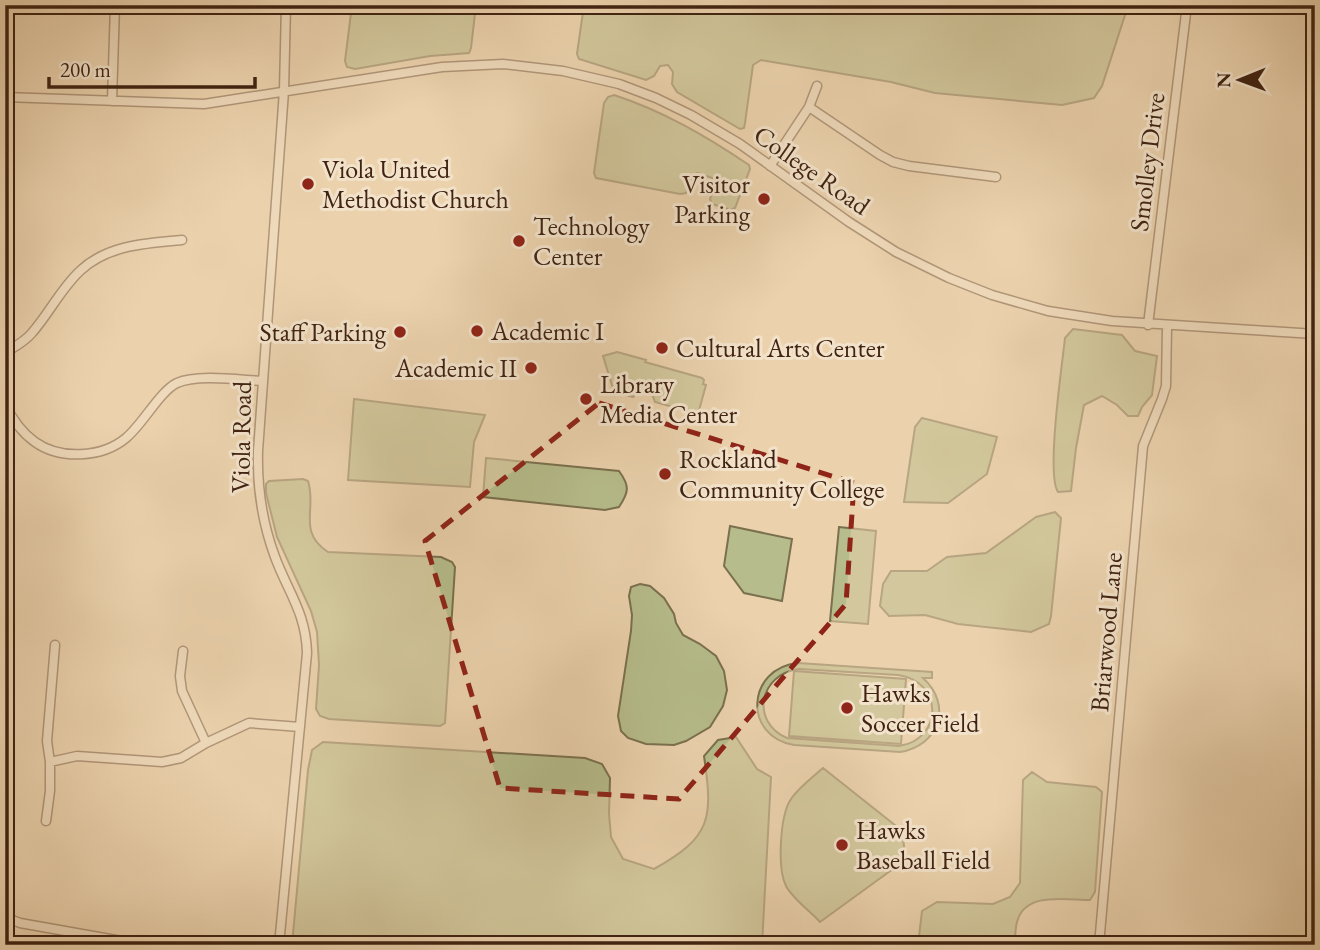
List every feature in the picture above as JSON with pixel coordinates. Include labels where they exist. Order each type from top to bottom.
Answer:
[{"type":"street","points":[[111,101],[115,5]]},
{"type":"street","name":"Viola Road","points":[[279,945],[307,653],[305,626],[275,558],[259,496],[258,451],[284,91],[286,5]]},
{"type":"street","name":"Smolley Drive","points":[[1148,325],[1187,5]]},
{"type":"street","name":"College Road","points":[[5,97],[204,104],[452,66],[503,65],[553,69],[619,84],[673,106],[723,133],[880,242],[949,278],[992,295],[1039,309],[1091,319],[1148,325],[1243,328],[1315,334]]},
{"type":"street","points":[[770,166],[809,107],[817,86]]},
{"type":"street","points":[[809,107],[893,162],[996,177]]},
{"type":"street","points":[[5,353],[29,337],[65,287],[81,270],[99,257],[135,245],[182,240]]},
{"type":"street","name":"Briarwood Lane","points":[[1099,945],[1143,446],[1166,386],[1167,326]]},
{"type":"street","points":[[5,404],[17,424],[35,443],[52,451],[79,455],[103,450],[124,441],[164,393],[175,384],[190,379],[263,381]]},
{"type":"street","points":[[46,821],[50,791],[47,741],[55,645]]},
{"type":"street","points":[[183,651],[180,677],[182,691],[206,743]]},
{"type":"street","points":[[50,762],[77,757],[162,762],[181,758],[249,723],[300,727]]},
{"type":"street","points":[[5,917],[20,923],[144,945]]},
{"type":"highlighted area","points":[[599,403],[854,483],[846,604],[679,799],[500,788],[425,541]]},
{"type":"green space","points":[[352,5],[476,5],[471,48],[469,53],[430,56],[355,69],[347,67],[345,61]]},
{"type":"green space","points":[[584,5],[1126,5],[1102,86],[1094,98],[1062,105],[935,93],[891,82],[761,60],[753,65],[744,128],[740,129],[677,92],[672,84],[673,72],[668,65],[660,66],[654,76],[646,80],[579,59],[577,54]]},
{"type":"green space","points":[[614,95],[684,125],[749,165],[750,169],[735,208],[731,210],[712,204],[710,199],[716,184],[715,179],[698,173],[694,174],[686,193],[680,194],[596,178],[594,173],[604,103],[608,97]]},
{"type":"green space","points":[[1073,329],[1122,335],[1135,351],[1157,356],[1152,395],[1138,416],[1128,416],[1102,396],[1084,405],[1071,491],[1058,492],[1054,464],[1056,419],[1065,338]]},
{"type":"green space","points":[[617,352],[702,378],[703,384],[706,385],[698,414],[655,402],[652,394],[640,390],[633,397],[620,393],[615,395],[603,356]]},
{"type":"green space","points":[[354,399],[485,415],[474,442],[470,487],[348,480]]},
{"type":"green space","points":[[922,418],[997,437],[987,474],[948,503],[904,502],[915,427]]},
{"type":"green space","points":[[486,458],[619,471],[626,485],[625,497],[619,507],[605,510],[483,497]]},
{"type":"green space","points":[[269,481],[308,481],[310,491],[310,528],[319,544],[328,552],[441,557],[452,562],[455,567],[445,723],[440,726],[329,719],[320,716],[316,709],[319,665],[317,632],[311,611],[277,537],[266,493],[266,484]]},
{"type":"green space","points":[[1055,512],[1061,518],[1049,624],[1031,632],[958,624],[925,615],[889,616],[880,606],[883,584],[891,571],[927,571],[947,557],[986,553],[1036,517]]},
{"type":"green space","points":[[730,526],[792,539],[782,601],[744,593],[724,566]]},
{"type":"green space","points":[[839,527],[876,531],[868,624],[830,621]]},
{"type":"green space","points":[[640,584],[650,586],[664,598],[683,635],[716,656],[724,671],[727,690],[723,706],[710,727],[674,745],[646,744],[628,738],[621,731],[618,716],[632,615],[629,596],[631,587]]},
{"type":"green space","points":[[798,663],[932,672],[932,678],[923,678],[938,700],[937,723],[924,742],[900,752],[794,745],[777,739],[766,729],[759,716],[757,702],[761,689],[769,677],[781,668]],"holes":[[[799,669],[898,675],[913,679],[923,688],[930,698],[932,710],[924,733],[914,741],[899,746],[787,738],[775,731],[764,710],[764,699],[775,680],[785,673]]]},
{"type":"green space","name":"Hawks Soccer Field","points":[[794,671],[906,679],[901,744],[789,736]]},
{"type":"green space","points":[[736,737],[757,769],[771,777],[762,945],[292,945],[308,770],[312,750],[323,742],[585,758],[602,764],[610,778],[611,837],[623,859],[654,869],[688,847],[698,836],[707,811],[704,756],[718,740]]},
{"type":"green space","name":"Hawks Baseball Field","points":[[823,768],[896,826],[904,846],[903,856],[897,866],[820,922],[786,886],[781,855],[782,829],[787,807],[798,790]]},
{"type":"green space","points":[[1032,772],[1047,782],[1096,787],[1102,792],[1095,892],[1090,900],[1047,899],[1028,905],[1017,922],[1015,945],[918,945],[922,911],[937,902],[993,904],[1010,897],[1020,883],[1023,780]]},
{"type":"place","name":"Viola United Methodist Church","points":[[308,184]]},
{"type":"place","name":"Visitor Parking","points":[[764,199]]},
{"type":"place","name":"Technology Center","points":[[519,241]]},
{"type":"place","name":"Academic I","points":[[477,331]]},
{"type":"place","name":"Staff Parking","points":[[400,332]]},
{"type":"place","name":"Cultural Arts Center","points":[[662,348]]},
{"type":"place","name":"Academic II","points":[[531,368]]},
{"type":"place","name":"Library Media Center","points":[[586,399]]},
{"type":"place","name":"Rockland Community College","points":[[665,474]]},
{"type":"place","name":"Hawks Soccer Field","points":[[847,708]]},
{"type":"place","name":"Hawks Baseball Field","points":[[842,845]]}]
